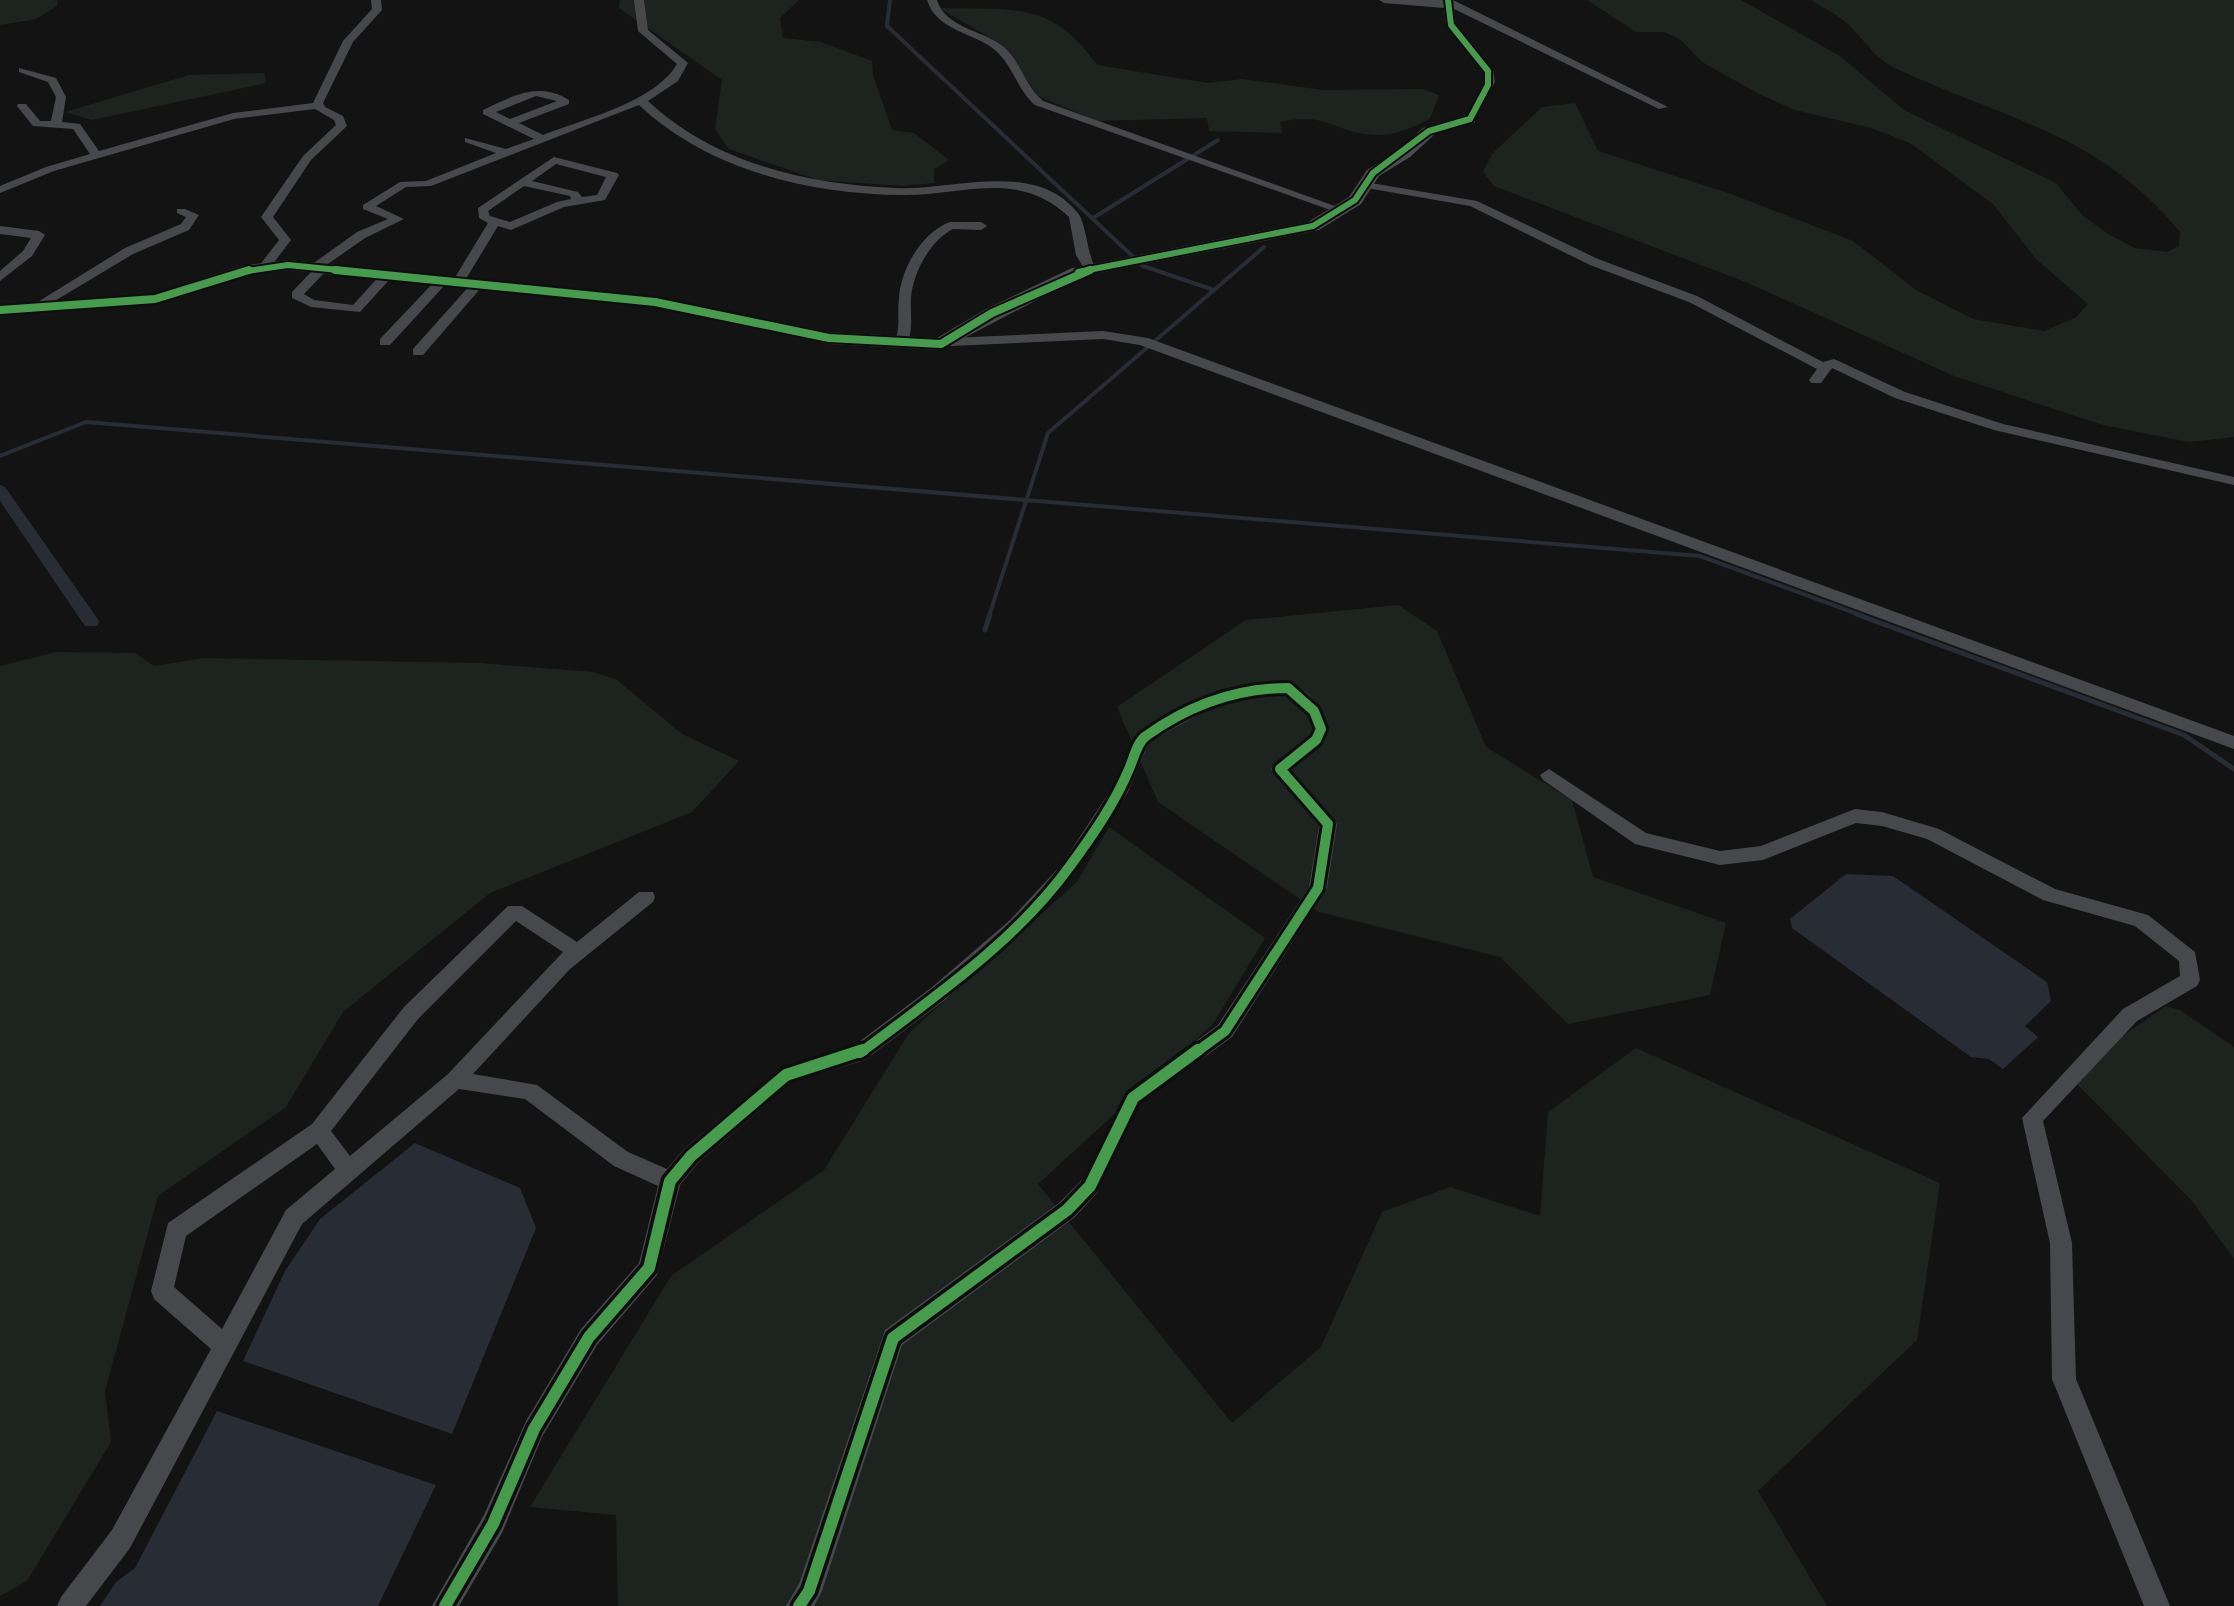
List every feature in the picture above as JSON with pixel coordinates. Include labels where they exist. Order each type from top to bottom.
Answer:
[{"type":"street","points":[[317,106],[344,42],[376,10],[376,0]]},
{"type":"street","points":[[386,276],[356,309],[311,303],[296,294],[318,269],[362,235],[398,219],[367,206],[404,184],[427,184],[641,100],[674,79],[683,63],[643,31],[639,0]]},
{"type":"street","points":[[932,0],[938,13],[997,46],[1021,89],[1039,103],[1340,210]]},
{"type":"street","points":[[1384,0],[1448,2],[1663,107]]},
{"type":"street","points":[[951,342],[992,313],[1066,276],[1298,232],[1340,210],[1374,173],[1404,154],[1429,131],[1470,119],[1490,82],[1488,72],[1456,34],[1448,2]]},
{"type":"street","points":[[23,70],[52,80],[61,98],[56,124]]},
{"type":"street","points":[[510,123],[566,102],[539,89],[487,112],[541,138]]},
{"type":"street","points":[[641,100],[706,148],[809,184],[934,192],[988,182],[1041,192],[1075,216],[1082,255],[1090,270]]},
{"type":"street","points":[[22,106],[37,124],[76,126],[96,156]]},
{"type":"street","points":[[0,190],[96,156],[233,116],[317,106],[339,118],[342,126],[307,158],[268,218],[284,240],[266,266]]},
{"type":"street","points":[[469,140],[503,152]]},
{"type":"street","points":[[554,160],[613,176],[601,198],[578,201],[561,204],[511,226],[484,218],[482,210],[554,160]]},
{"type":"street","points":[[523,182],[574,194],[578,201]]},
{"type":"street","points":[[1365,185],[1484,208],[1594,262],[1694,299],[1821,374],[1829,362],[1900,395],[1999,427],[2234,481]]},
{"type":"street","points":[[34,308],[129,250],[185,226],[193,215],[181,210]]},
{"type":"street","points":[[418,352],[495,221]]},
{"type":"street","points":[[901,344],[910,321],[904,296],[937,234],[952,226],[982,226]]},
{"type":"street","points":[[0,230],[39,236],[28,254],[0,277]]},
{"type":"street","points":[[0,310],[154,299],[266,266],[655,302],[829,338],[901,344],[1103,335],[1144,341],[2234,743]]},
{"type":"street","points":[[386,342],[458,284]]},
{"type":"street","points":[[445,1606],[494,1524],[534,1428],[589,1337],[649,1268],[670,1181],[725,1124],[786,1075],[858,1054],[938,994],[1017,924],[1068,869],[1122,788],[1142,738],[1213,699],[1262,688],[1288,688],[1314,711],[1321,729],[1316,740],[1280,770],[1328,824],[1318,888],[1224,1031],[1133,1098],[1090,1186],[1067,1210],[893,1338],[809,1591],[800,1606]]},
{"type":"street","points":[[1549,775],[1641,839],[1720,858],[1762,853],[1855,816],[1882,819],[1934,834],[2050,895],[2141,920],[2188,957],[2190,980],[2130,1015],[2062,1082],[2032,1118],[2060,1243],[2064,1379],[2157,1606]]},
{"type":"street","points":[[70,1606],[121,1539],[222,1344],[294,1216],[455,1080],[507,1019],[576,952],[646,897]]},
{"type":"street","points":[[222,1344],[162,1292],[176,1230],[319,1131],[411,1013],[515,911],[576,952]]},
{"type":"street","points":[[455,1080],[530,1091],[622,1159],[670,1181]]},
{"type":"street","points":[[319,1131],[348,1170]]},
{"type":"shaded area","points":[[0,0],[58,0],[57,6],[36,19],[0,25]]},
{"type":"shaded area","points":[[620,0],[799,0],[780,18],[783,38],[821,42],[872,61],[892,130],[914,133],[949,160],[934,169],[934,183],[903,186],[818,180],[729,149],[715,129],[722,80],[619,8]]},
{"type":"shaded area","points":[[1587,0],[1741,0],[1840,56],[1904,110],[2056,183],[2082,215],[2108,234],[2135,248],[2167,252],[2179,246],[2180,232],[2117,172],[2050,133],[1891,66],[1845,21],[1811,0],[2234,0],[2234,437],[2189,442],[2103,425],[1954,376],[1748,283],[1494,186],[1483,172],[1492,154],[1542,107],[1575,103],[1598,151],[1731,194],[1853,241],[1916,290],[1973,319],[2044,331],[2075,318],[2088,304],[2036,259],[1993,204],[1910,143],[1871,128],[1795,110],[1702,62],[1680,39],[1664,32],[1636,32]]},
{"type":"shaded area","points":[[939,8],[1010,10],[1047,19],[1064,29],[1097,65],[1208,83],[1242,79],[1323,90],[1423,89],[1439,95],[1430,119],[1382,135],[1309,119],[1280,122],[1282,133],[1209,131],[1207,118],[1097,121],[1038,96],[1001,44]]},
{"type":"shaded area","points":[[264,73],[266,83],[92,120],[65,112],[189,75]]},
{"type":"shaded area","points":[[1398,605],[1437,631],[1486,747],[1572,800],[1593,877],[1726,923],[1710,995],[1568,1024],[1500,957],[1319,912],[1158,802],[1117,707],[1246,620]]},
{"type":"shaded area","points":[[56,652],[135,653],[154,666],[204,658],[479,663],[593,672],[617,680],[682,734],[739,761],[692,812],[490,893],[343,1012],[286,1107],[158,1196],[105,1391],[111,1442],[27,1581],[0,1596],[0,666]]},
{"type":"shaded area","points":[[1109,827],[1265,938],[1213,1024],[1038,1184],[1232,1423],[1321,1347],[1382,1212],[1450,1187],[1540,1216],[1548,1112],[1636,1048],[1940,1183],[1917,1340],[1758,1491],[1827,1606],[618,1606],[616,1515],[530,1507],[671,1276],[824,1170],[909,1033],[1077,882]]},
{"type":"shaded area","points":[[1846,874],[1893,876],[2047,982],[2051,1001],[2025,1026],[2038,1037],[2003,1069],[1989,1059],[1971,1057],[1792,928],[1790,919]]},
{"type":"shaded area","points":[[2166,1006],[2180,1010],[2234,1047],[2234,1259],[2192,1201],[2073,1080],[2114,1042]]},
{"type":"shaded area","points":[[415,1143],[520,1188],[536,1228],[452,1434],[243,1361],[285,1271],[320,1219]]},
{"type":"shaded area","points":[[217,1411],[436,1485],[378,1606],[100,1606],[116,1582],[135,1568]]},
{"type":"waterway","points":[[890,0],[887,26],[1143,266],[1214,290]]},
{"type":"waterway","points":[[1093,218],[1218,140]]},
{"type":"waterway","points":[[1026,500],[1048,433],[1264,247]]},
{"type":"waterway","points":[[0,456],[86,422],[1026,500]]},
{"type":"waterway","points":[[0,490],[91,622]]},
{"type":"waterway","points":[[989,616],[1026,500]]},
{"type":"waterway","points":[[1026,500],[1700,556],[1863,616]]},
{"type":"waterway","points":[[985,630],[990,614]]},
{"type":"waterway","points":[[1856,614],[2184,735],[2234,769]]},
{"type":"cycle path","points":[[0,310],[155,299],[247,270],[288,265],[655,302],[829,338],[941,344],[992,313],[1078,272],[1313,226],[1355,200],[1373,173],[1404,154],[1429,131],[1470,119],[1485,90],[1488,71],[1451,25],[1448,0]]},
{"type":"cycle path","points":[[445,1606],[493,1524],[534,1429],[589,1337],[649,1268],[670,1181],[691,1156],[786,1075],[858,1054],[938,994],[1017,925],[1068,869],[1122,787],[1142,738],[1213,699],[1262,688],[1288,688],[1314,711],[1321,729],[1316,740],[1280,769],[1328,824],[1318,888],[1225,1031],[1133,1098],[1090,1186],[1067,1210],[893,1338],[809,1591],[799,1606]]}]
